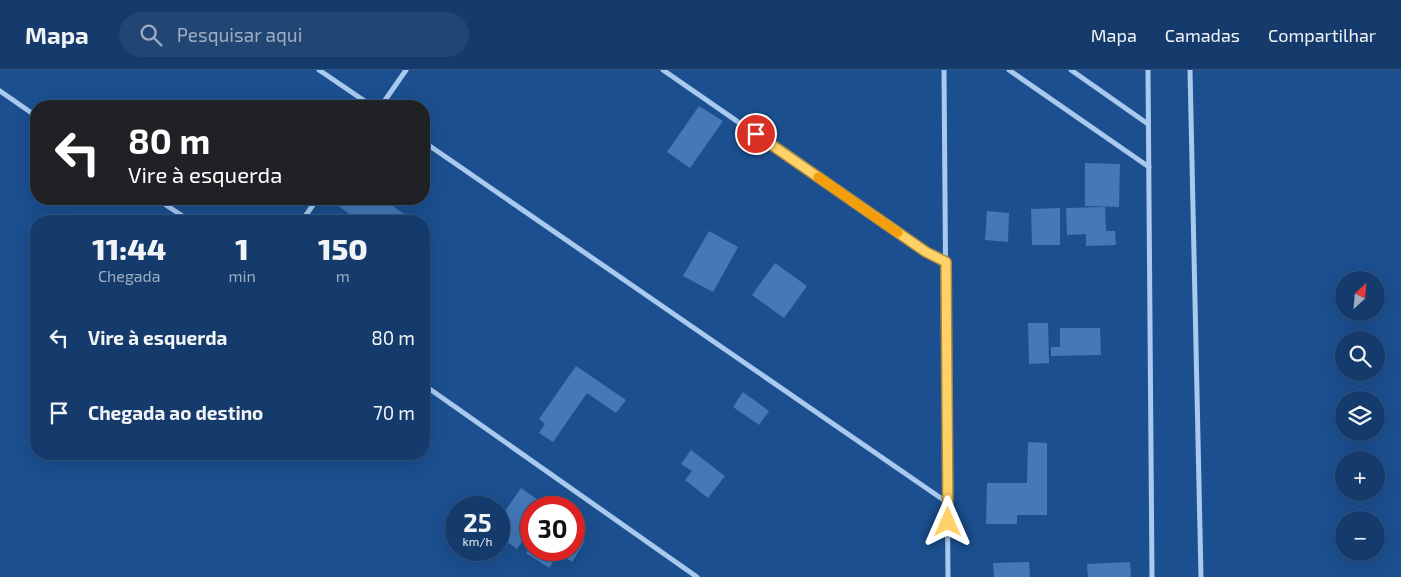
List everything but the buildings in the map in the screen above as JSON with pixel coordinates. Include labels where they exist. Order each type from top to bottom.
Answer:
[{"type":"street","points":[[319,70],[363,100]]},
{"type":"street","points":[[385,100],[406,70]]},
{"type":"street","points":[[663,70],[926,252],[946,262]]},
{"type":"street","points":[[944,70],[948,577]]},
{"type":"street","points":[[1009,70],[1149,167]]},
{"type":"street","points":[[1070,70],[1148,124]]},
{"type":"street","points":[[1148,70],[1152,577]]},
{"type":"street","points":[[1190,70],[1201,577]]},
{"type":"street","points":[[0,91],[30,112]]},
{"type":"street","points":[[430,146],[948,503]]},
{"type":"street","points":[[166,205],[181,215]]},
{"type":"street","points":[[430,389],[697,577]]},
{"type":"slow traffic","points":[[818,177],[898,233]]},
{"type":"route","points":[[756,134],[926,252],[946,262],[948,522]]}]
